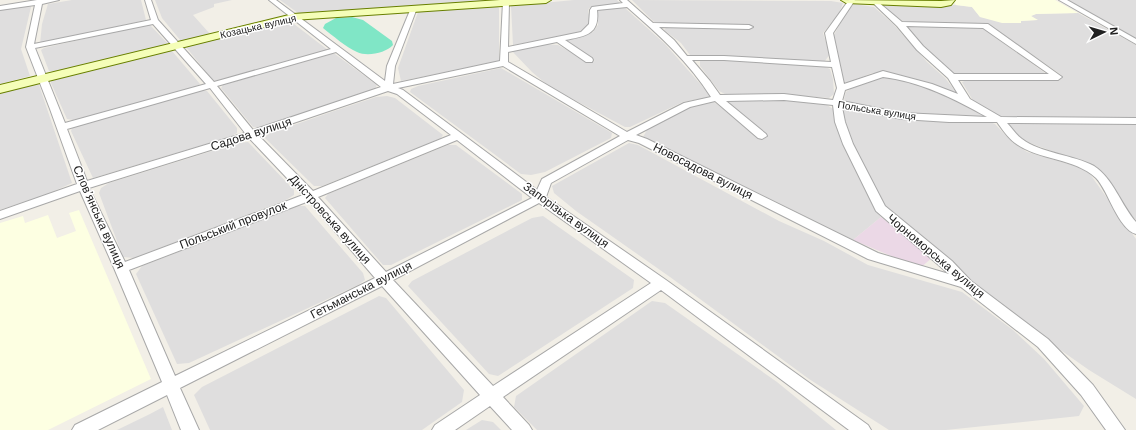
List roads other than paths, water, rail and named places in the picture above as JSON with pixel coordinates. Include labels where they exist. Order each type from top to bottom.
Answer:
[{"type":"street","points":[[0,8],[40,1],[56,0]]},
{"type":"street","name":"Дністровська вулиця","points":[[148,0],[156,21],[212,85],[251,134],[311,196],[384,279],[523,430]]},
{"type":"street","name":"Запорізька вулиця","points":[[272,0],[388,88],[400,92],[456,136],[540,198],[862,430]]},
{"type":"street","name":"Козацька вулиця","points":[[0,89],[293,17],[546,0]]},
{"type":"street","points":[[846,0],[947,3],[950,0]]},
{"type":"street","name":"Чорноморська вулиця","points":[[852,0],[829,33],[841,88],[837,103],[840,122],[848,144],[880,208],[890,218],[948,264],[966,284],[1043,343],[1088,390],[1116,430]]},
{"type":"street","points":[[1062,0],[1136,42]]},
{"type":"street","points":[[40,1],[34,22],[30,47],[156,21]]},
{"type":"street","points":[[504,63],[506,2]]},
{"type":"street","points":[[875,2],[900,24],[920,48],[952,77],[966,101]]},
{"type":"street","points":[[505,50],[574,36],[591,29],[594,22],[594,8],[626,3],[653,26],[686,58],[707,83],[717,98],[762,136]]},
{"type":"street","points":[[388,88],[391,66],[414,8]]},
{"type":"street","points":[[900,24],[985,26],[1058,77],[952,77]]},
{"type":"street","points":[[653,26],[749,27]]},
{"type":"street","points":[[558,40],[589,60]]},
{"type":"street","name":"Словʼянська вулиця","points":[[30,47],[62,127],[83,186],[121,268],[190,430]]},
{"type":"street","points":[[62,127],[336,50]]},
{"type":"street","points":[[686,58],[724,58],[835,65]]},
{"type":"street","name":"Садова вулиця","points":[[0,214],[83,186],[251,134],[388,88],[504,63]]},
{"type":"street","name":"Новосадова вулиця","points":[[504,63],[627,136],[643,141],[873,256],[966,284]]},
{"type":"street","points":[[841,88],[876,76],[891,75],[929,86],[966,101],[1000,120],[1018,141],[1030,147],[1089,168],[1101,178],[1122,213],[1136,230]]},
{"type":"street","name":"Польська вулиця","points":[[627,136],[688,105],[717,98],[784,97],[837,103],[902,116],[1000,120],[1136,121]]},
{"type":"street","name":"Польський провулок","points":[[121,268],[311,196],[456,136]]},
{"type":"street","points":[[540,198],[546,181],[627,136]]},
{"type":"street","name":"Гетьманська вулиця","points":[[81,430],[384,279],[540,198]]},
{"type":"street","points":[[441,430],[660,283]]}]
